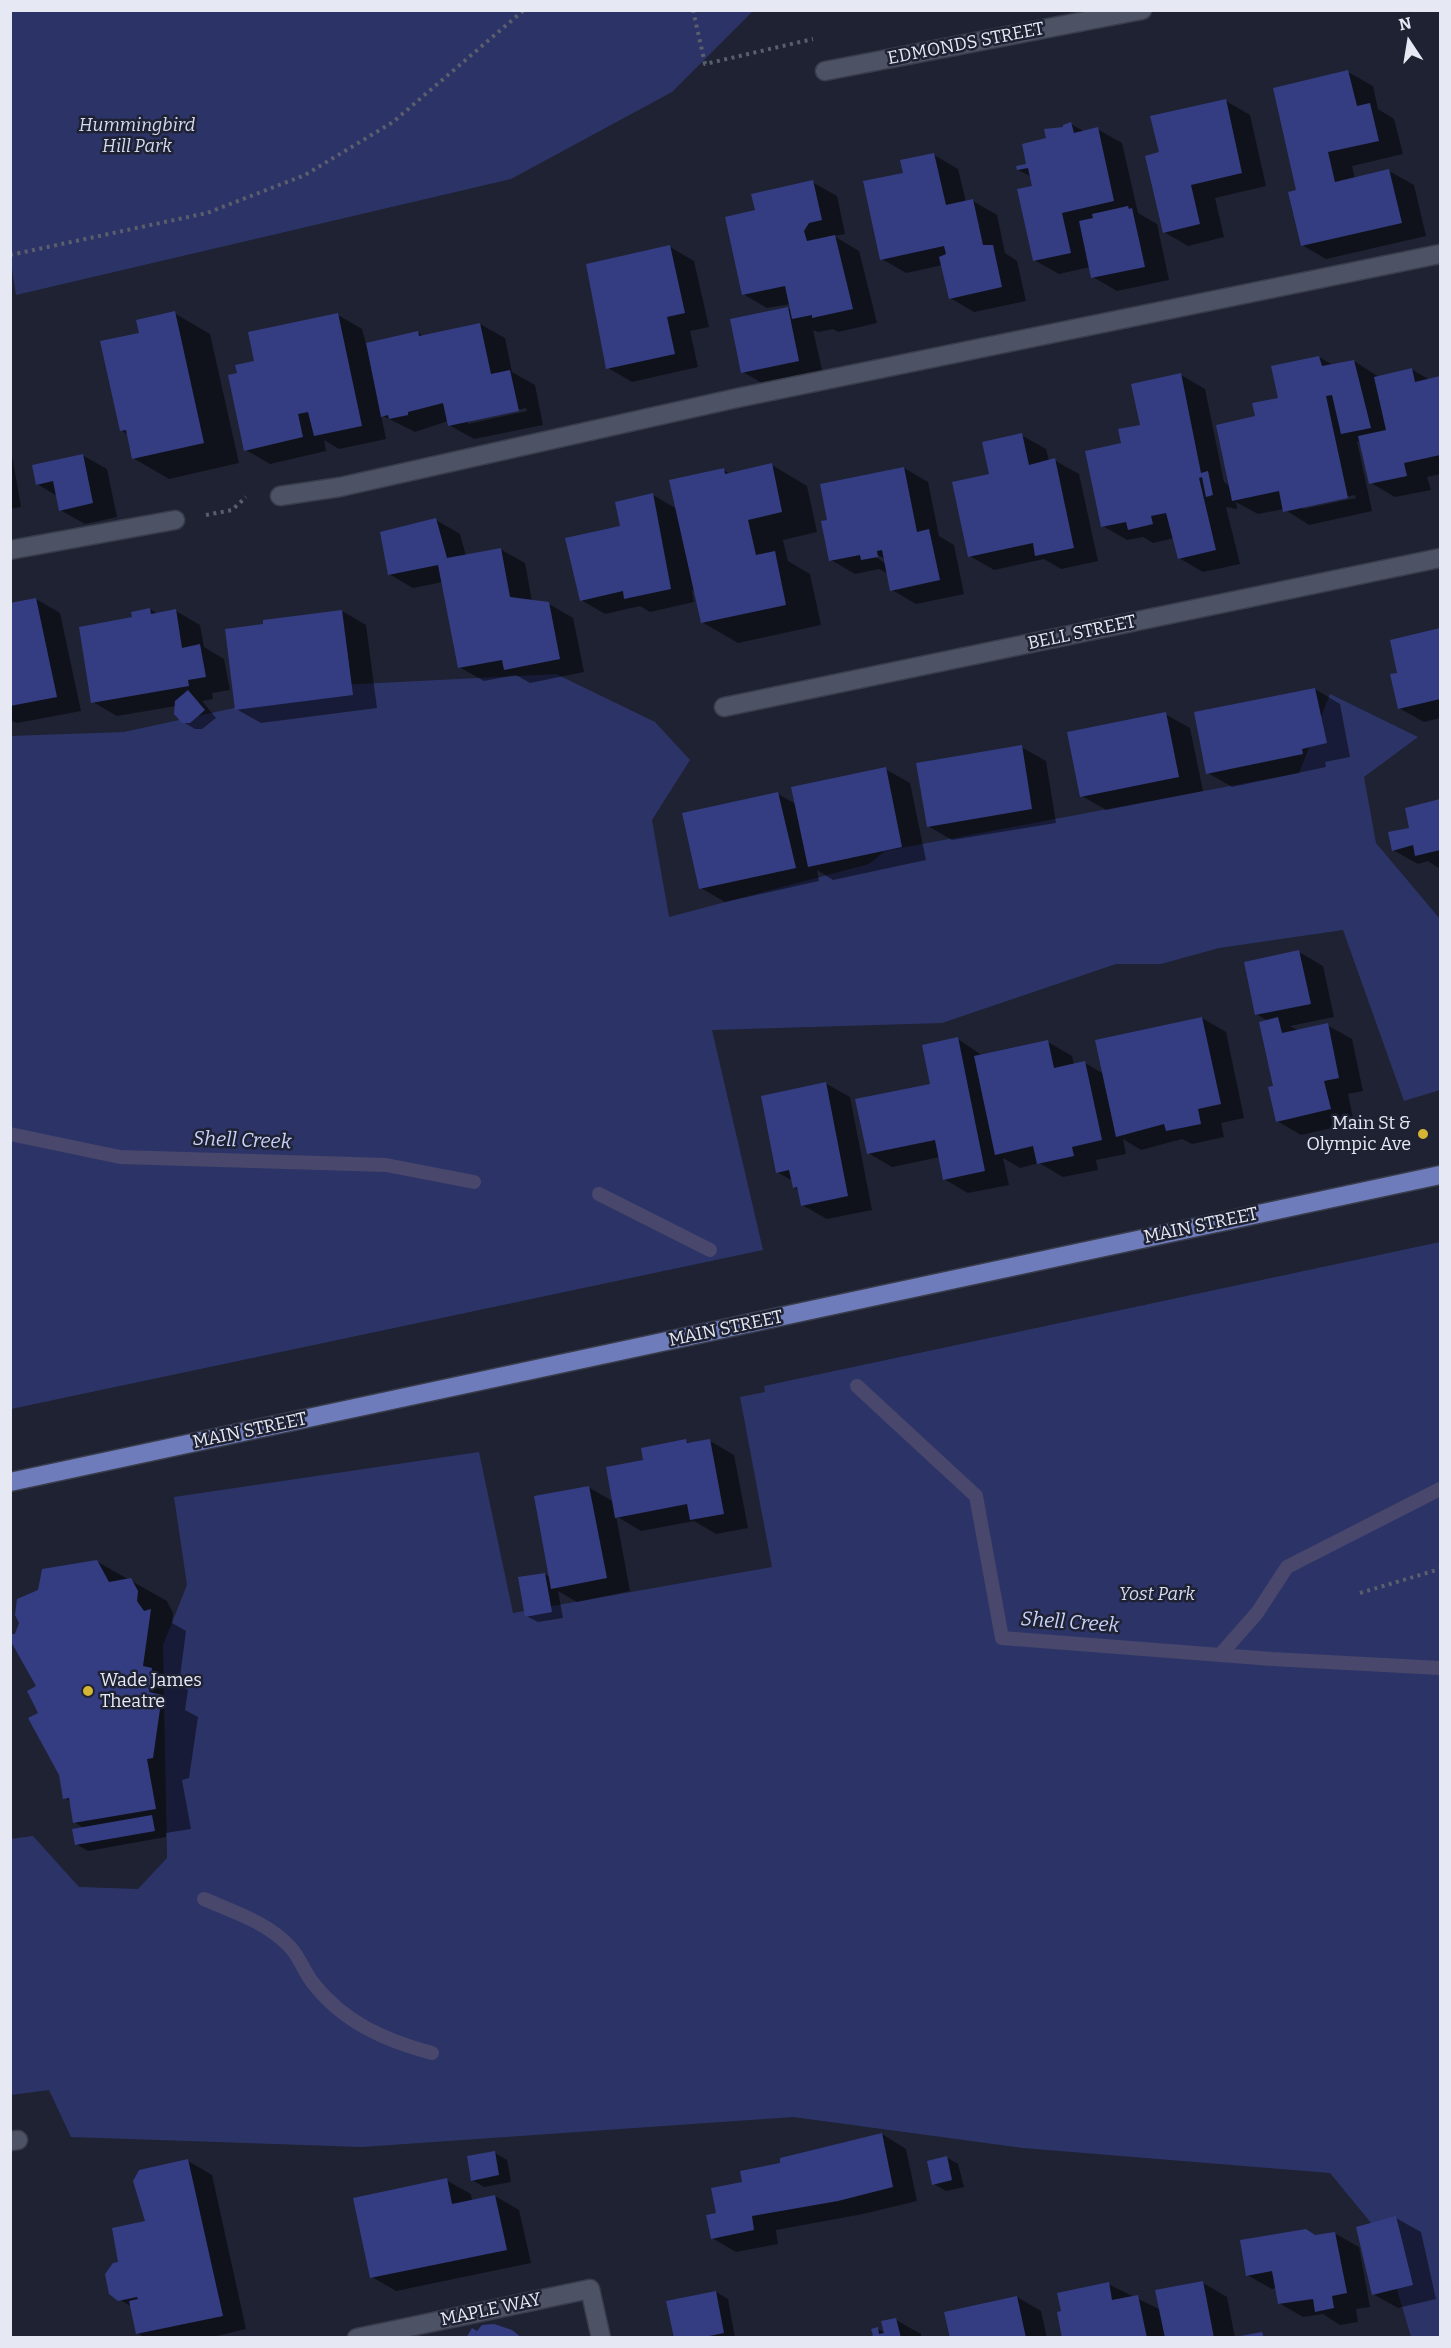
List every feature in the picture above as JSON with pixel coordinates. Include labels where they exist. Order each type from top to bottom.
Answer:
[{"type":"main road","name":"MAIN STREET","points":[[10,1482],[1440,1175]]},
{"type":"street","name":"EDMONDS STREET","points":[[825,71],[1142,10]]},
{"type":"street","points":[[280,496],[340,487],[714,403],[1440,254]]},
{"type":"street","points":[[10,550],[175,520]]},
{"type":"street","name":"BELL STREET","points":[[724,707],[1440,558]]},
{"type":"street","name":"MAPLE WAY","points":[[357,2337],[590,2289],[601,2337]]},
{"type":"path","points":[[10,255],[207,213],[305,175],[393,122],[524,10]]},
{"type":"path","points":[[693,10],[705,64],[813,38],[825,71]]},
{"type":"path","points":[[1360,1593],[1440,1569]]},
{"type":"green space","name":"Hummingbird Hill Park","points":[[10,11],[753,11],[672,92],[511,179],[16,295],[10,256]]},
{"type":"green space","points":[[556,674],[655,722],[690,760],[652,820],[669,917],[869,864],[885,851],[1299,773],[1330,694],[1418,737],[1364,777],[1376,843],[1440,919],[1440,1090],[1404,1101],[1343,930],[1219,948],[1161,964],[1116,964],[942,1023],[712,1030],[763,1250],[11,1409],[10,736],[124,732],[340,685]]},
{"type":"green space","name":"Yost Park","points":[[1440,1242],[1440,2337],[1411,2337],[1381,2235],[1330,2173],[1023,2148],[793,2117],[362,2147],[71,2137],[49,2090],[11,2095],[10,1839],[33,1836],[79,1887],[138,1889],[167,1858],[163,1645],[187,1585],[174,1497],[479,1452],[513,1613],[772,1567],[740,1397],[765,1392],[764,1386]]},
{"type":"building","points":[[1348,70],[1357,106],[1370,103],[1379,141],[1328,152],[1335,182],[1389,169],[1402,223],[1301,246],[1288,192],[1296,190],[1273,88]]},
{"type":"building","points":[[1226,99],[1242,173],[1191,185],[1200,224],[1163,233],[1145,156],[1159,152],[1150,116]]},
{"type":"building","points":[[1071,122],[1074,133],[1098,127],[1114,201],[1062,213],[1071,253],[1033,261],[1017,189],[1032,186],[1028,168],[1017,170],[1016,166],[1026,164],[1022,144],[1046,138],[1044,129],[1063,127]]},
{"type":"building","points":[[934,153],[946,205],[973,199],[983,245],[993,245],[1002,287],[949,299],[939,257],[946,254],[944,246],[880,260],[863,181],[903,173],[900,160]]},
{"type":"building","points":[[813,180],[822,220],[809,223],[804,231],[807,241],[835,235],[853,309],[812,318],[812,315],[792,319],[785,286],[742,295],[725,217],[755,210],[751,194]]},
{"type":"building","points":[[1128,206],[1129,209],[1132,208],[1145,267],[1091,278],[1079,221],[1093,218],[1092,214]]},
{"type":"building","points":[[670,245],[685,313],[667,317],[675,354],[606,369],[586,264]]},
{"type":"building","points":[[788,307],[799,361],[741,373],[730,319]]},
{"type":"building","points":[[175,311],[204,443],[132,459],[126,430],[120,431],[100,341],[139,333],[136,320]]},
{"type":"building","points":[[338,313],[362,426],[314,436],[308,412],[298,414],[303,437],[244,451],[228,375],[237,373],[235,365],[254,361],[248,332]]},
{"type":"building","points":[[480,323],[491,374],[510,370],[519,411],[448,426],[443,403],[408,412],[408,415],[389,419],[388,415],[381,417],[366,343],[418,331],[419,336]]},
{"type":"building","points":[[1319,356],[1322,366],[1354,360],[1371,428],[1341,434],[1332,395],[1326,396],[1348,498],[1283,512],[1279,491],[1232,501],[1216,425],[1255,416],[1252,403],[1278,398],[1271,366]]},
{"type":"building","points":[[1412,368],[1415,382],[1440,376],[1440,455],[1404,463],[1407,476],[1369,484],[1358,436],[1386,430],[1374,377]]},
{"type":"building","points":[[1181,373],[1201,473],[1208,471],[1213,495],[1206,497],[1202,477],[1199,478],[1216,550],[1178,559],[1166,513],[1151,516],[1153,524],[1128,530],[1126,522],[1101,527],[1085,451],[1121,443],[1118,429],[1140,425],[1131,384]]},
{"type":"building","points":[[1022,433],[1029,465],[1055,458],[1074,548],[1035,556],[1033,543],[968,557],[952,482],[989,474],[982,442]]},
{"type":"building","points":[[83,454],[93,503],[59,511],[53,481],[36,485],[32,465]]},
{"type":"building","points":[[772,463],[782,512],[748,520],[756,555],[775,551],[786,605],[701,623],[669,480],[724,468],[725,474]]},
{"type":"building","points":[[904,467],[917,532],[929,529],[940,580],[890,591],[882,550],[877,551],[878,557],[861,560],[860,555],[829,561],[821,521],[827,520],[820,484]]},
{"type":"building","points":[[653,493],[671,589],[624,599],[623,591],[580,601],[565,538],[620,526],[615,502]]},
{"type":"building","points":[[436,518],[447,558],[501,548],[510,597],[549,602],[560,659],[504,670],[502,660],[458,668],[438,565],[388,575],[380,532]]},
{"type":"building","points":[[36,598],[57,697],[10,706],[10,603]]},
{"type":"building","points":[[150,608],[151,614],[176,609],[182,648],[200,644],[206,677],[188,680],[189,686],[91,703],[79,627],[132,617],[131,612]]},
{"type":"building","points":[[342,610],[353,695],[235,710],[225,629],[263,624],[263,620]]},
{"type":"building","points":[[1440,628],[1440,699],[1398,709],[1390,674],[1397,673],[1390,640]]},
{"type":"building","points":[[1315,688],[1327,743],[1302,749],[1303,754],[1206,774],[1194,712]]},
{"type":"building","points":[[188,690],[205,710],[190,723],[182,723],[174,714],[175,701]]},
{"type":"building","points":[[1166,712],[1179,777],[1080,797],[1067,732]]},
{"type":"building","points":[[1022,745],[1032,809],[927,827],[916,763]]},
{"type":"building","points":[[886,767],[902,847],[808,867],[791,787]]},
{"type":"building","points":[[778,792],[796,868],[699,889],[682,813]]},
{"type":"building","points":[[1440,799],[1440,850],[1415,856],[1413,845],[1392,851],[1388,832],[1409,828],[1405,808]]},
{"type":"building","points":[[1299,950],[1311,1004],[1255,1015],[1244,962]]},
{"type":"building","points":[[1202,1017],[1221,1104],[1198,1109],[1201,1124],[1166,1131],[1164,1124],[1116,1137],[1095,1040]]},
{"type":"building","points":[[1278,1017],[1282,1033],[1328,1023],[1339,1078],[1324,1081],[1331,1109],[1276,1122],[1268,1087],[1273,1086],[1259,1022]]},
{"type":"building","points":[[958,1037],[985,1171],[943,1180],[935,1140],[867,1154],[855,1099],[930,1084],[922,1045]]},
{"type":"building","points":[[1048,1040],[1054,1068],[1085,1061],[1102,1140],[1072,1147],[1074,1156],[1037,1164],[1033,1146],[995,1155],[974,1056]]},
{"type":"building","points":[[826,1082],[848,1196],[801,1206],[797,1187],[793,1188],[789,1170],[776,1173],[761,1096]]},
{"type":"building","points":[[686,1439],[687,1443],[710,1439],[724,1514],[690,1520],[687,1504],[615,1518],[606,1467],[643,1460],[641,1448]]},
{"type":"building","points":[[589,1486],[607,1578],[551,1589],[534,1496]]},
{"type":"building","name":"Wade James Theatre","points":[[97,1560],[109,1582],[131,1578],[138,1591],[137,1601],[144,1611],[151,1609],[143,1666],[152,1668],[149,1692],[162,1695],[153,1758],[147,1759],[156,1809],[73,1823],[69,1798],[63,1799],[59,1775],[28,1718],[38,1713],[27,1691],[36,1686],[10,1640],[10,1634],[15,1634],[19,1623],[15,1615],[17,1599],[38,1590],[42,1569]]},
{"type":"building","points":[[545,1573],[552,1612],[525,1617],[518,1577]]},
{"type":"building","points":[[152,1815],[155,1831],[75,1845],[72,1829]]},
{"type":"building","points":[[882,2133],[893,2187],[838,2201],[752,2216],[754,2230],[711,2239],[706,2215],[716,2213],[711,2188],[742,2182],[740,2171],[780,2163],[780,2158]]},
{"type":"building","points":[[495,2151],[499,2175],[471,2181],[467,2156]]},
{"type":"building","points":[[947,2156],[952,2180],[932,2185],[927,2161]]},
{"type":"building","points":[[188,2159],[223,2316],[136,2334],[129,2301],[138,2299],[137,2297],[118,2301],[109,2294],[105,2274],[113,2263],[118,2262],[112,2228],[145,2221],[133,2181],[139,2170]]},
{"type":"building","points":[[447,2178],[452,2204],[495,2195],[507,2250],[370,2278],[353,2198]]},
{"type":"building","points":[[1396,2216],[1413,2285],[1372,2295],[1356,2227]]},
{"type":"building","points":[[1306,2229],[1315,2235],[1335,2232],[1347,2293],[1332,2296],[1334,2308],[1315,2312],[1313,2299],[1278,2304],[1272,2271],[1246,2276],[1240,2240]]},
{"type":"building","points":[[1203,2281],[1214,2338],[1165,2338],[1155,2290]]},
{"type":"building","points":[[1109,2282],[1112,2300],[1138,2295],[1147,2338],[1062,2338],[1057,2312],[1061,2311],[1057,2293]]},
{"type":"building","points":[[716,2291],[724,2333],[699,2338],[674,2338],[666,2301]]},
{"type":"building","points":[[1017,2296],[1026,2338],[950,2338],[944,2312]]},
{"type":"building","points":[[896,2318],[901,2338],[867,2338],[873,2335],[871,2329],[878,2327],[879,2334],[884,2333],[881,2321]]},
{"type":"building","points":[[494,2324],[512,2330],[522,2338],[466,2338],[472,2328],[477,2331],[482,2325]]},
{"type":"building","points":[[1262,2332],[1264,2338],[1240,2338],[1240,2336]]},
{"type":"waterway","name":"Shell Creek","points":[[10,1134],[120,1157],[386,1165],[474,1182]]},
{"type":"waterway","name":"Shell Creek","points":[[599,1194],[710,1250]]},
{"type":"waterway","name":"Shell Creek","points":[[857,1386],[976,1496],[1002,1638],[1272,1659],[1440,1668]]},
{"type":"waterway","points":[[1220,1655],[1257,1613],[1287,1567],[1440,1489]]},
{"type":"waterway","points":[[204,1899],[262,1925],[282,1939],[294,1952],[310,1979],[325,1997],[352,2019],[382,2036],[432,2053]]},
{"type":"place","name":"Main St & Olympic Ave","points":[[1423,1134]]},
{"type":"place","name":"Wade James Theatre","points":[[88,1691]]}]
